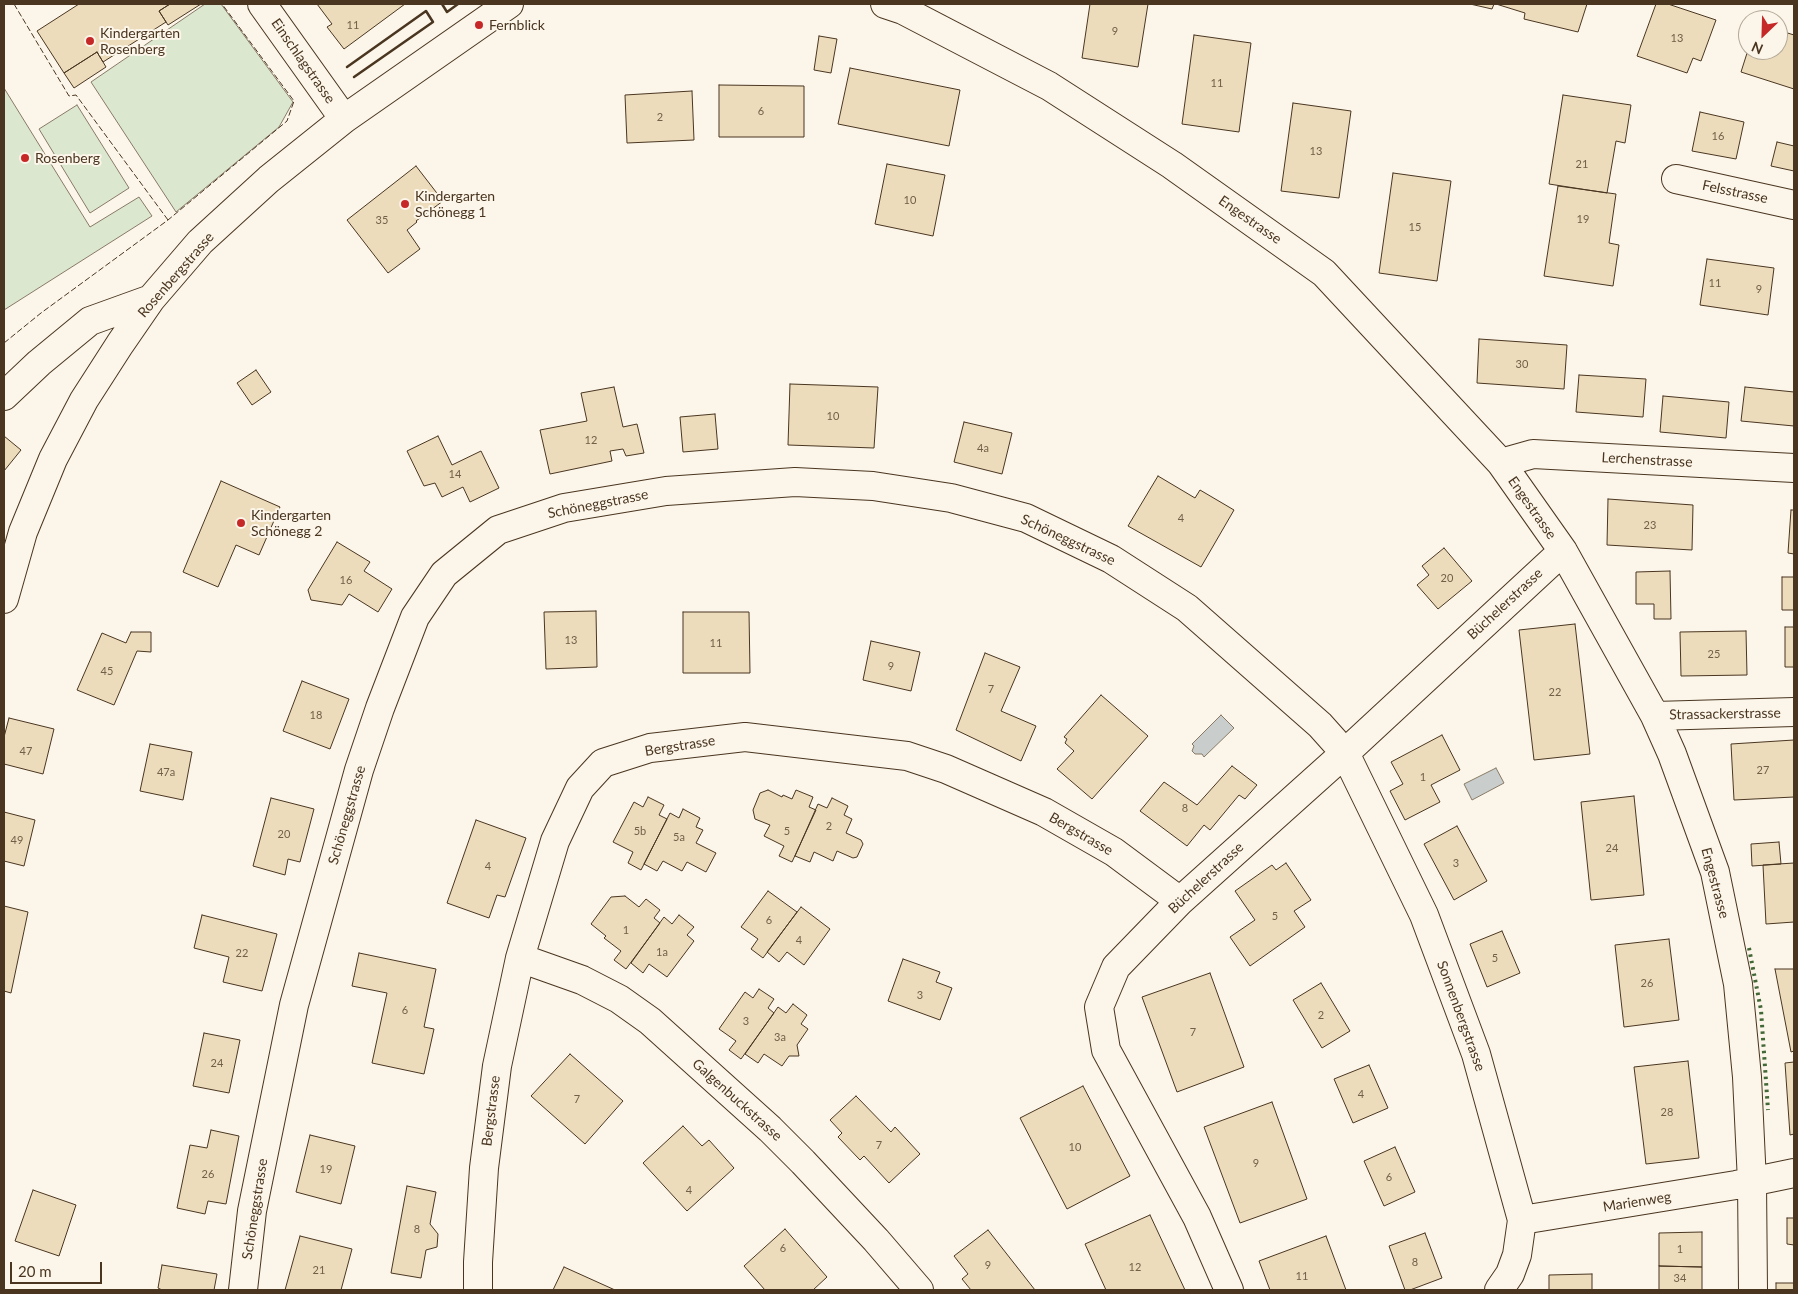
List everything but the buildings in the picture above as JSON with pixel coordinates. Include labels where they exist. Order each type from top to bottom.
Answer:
[{"type":"street","name":"Einschlagstrasse","points":[[262,4],[344,119]]},
{"type":"street","name":"Rosenbergstrasse","points":[[4,599],[23,532],[53,459],[84,400],[151,299],[200,242],[269,178],[344,119],[509,4]]},
{"type":"street","name":"Engestrasse","points":[[885,4],[912,14],[1049,86],[1172,165],[1324,273],[1501,463],[1563,551],[1655,716],[1672,754],[1717,881],[1738,984],[1747,1077],[1752,1182],[1753,1290]]},
{"type":"street","name":"Felsstrasse","points":[[1676,180],[1794,205]]},
{"type":"street","points":[[4,396],[39,363],[90,321],[151,299]]},
{"type":"street","name":"Lerchenstrasse","points":[[1501,463],[1533,454],[1794,468]]},
{"type":"street","name":"Schöneggstrasse","points":[[243,1290],[252,1211],[294,1005],[359,770],[380,708],[415,617],[444,574],[498,530],[564,508],[676,490],[795,482],[873,486],[951,498],[1026,518],[1111,559],[1188,608],[1320,725],[1345,753]]},
{"type":"street","name":"Büchelerstrasse","points":[[1229,1290],[1197,1218],[1106,1050],[1099,1007],[1116,968],[1180,901],[1345,753],[1563,551]]},
{"type":"street","name":"Strassackerstrasse","points":[[1655,716],[1794,712]]},
{"type":"street","name":"Bergstrasse","points":[[478,1290],[484,1168],[496,1076],[520,958],[555,841],[580,788],[603,763],[650,748],[745,736],[907,756],[946,769],[1053,817],[1114,852],[1180,901]]},
{"type":"street","name":"Sonnenbergstrasse","points":[[1345,753],[1424,915],[1476,1054],[1522,1220],[1517,1255],[1510,1274],[1499,1290]]},
{"type":"street","name":"Galgenbuckstrasse","points":[[520,958],[582,980],[619,1000],[650,1021],[804,1162],[876,1240],[918,1290]]},
{"type":"street","name":"Marienweg","points":[[1522,1220],[1752,1182],[1794,1173]]},
{"type":"green space","points":[[205,4],[221,4],[293,102],[279,127],[176,212],[91,82]]},
{"type":"green space","name":"Rosenberg","points":[[4,88],[90,227],[139,197],[152,216],[4,310]]},
{"type":"green space","points":[[77,105],[129,188],[90,213],[39,129]]},
{"type":"shaded area","points":[[1221,715],[1234,728],[1204,757],[1202,754],[1195,754],[1192,751],[1194,746],[1192,744]]},
{"type":"shaded area","points":[[1496,768],[1504,783],[1472,800],[1464,784]]},
{"type":"hedge","points":[[1749,948],[1761,1010],[1768,1110]]},
{"type":"fence","points":[[14,4],[69,96],[76,95],[168,220]]},
{"type":"fence","points":[[4,343],[41,313],[168,220],[287,121],[294,101],[222,4]]},
{"type":"wall","points":[[442,4],[447,12],[458,4]]},
{"type":"wall","points":[[347,67],[426,11],[433,22],[354,77]]},
{"type":"place","name":"Fernblick","points":[[479,25]]},
{"type":"place","name":"Kindergarten Rosenberg","points":[[90,41]]},
{"type":"place","name":"Rosenberg","points":[[25,158]]},
{"type":"place","name":"Kindergarten Schönegg 1","points":[[405,204]]},
{"type":"place","name":"Kindergarten Schönegg 2","points":[[241,523]]}]
